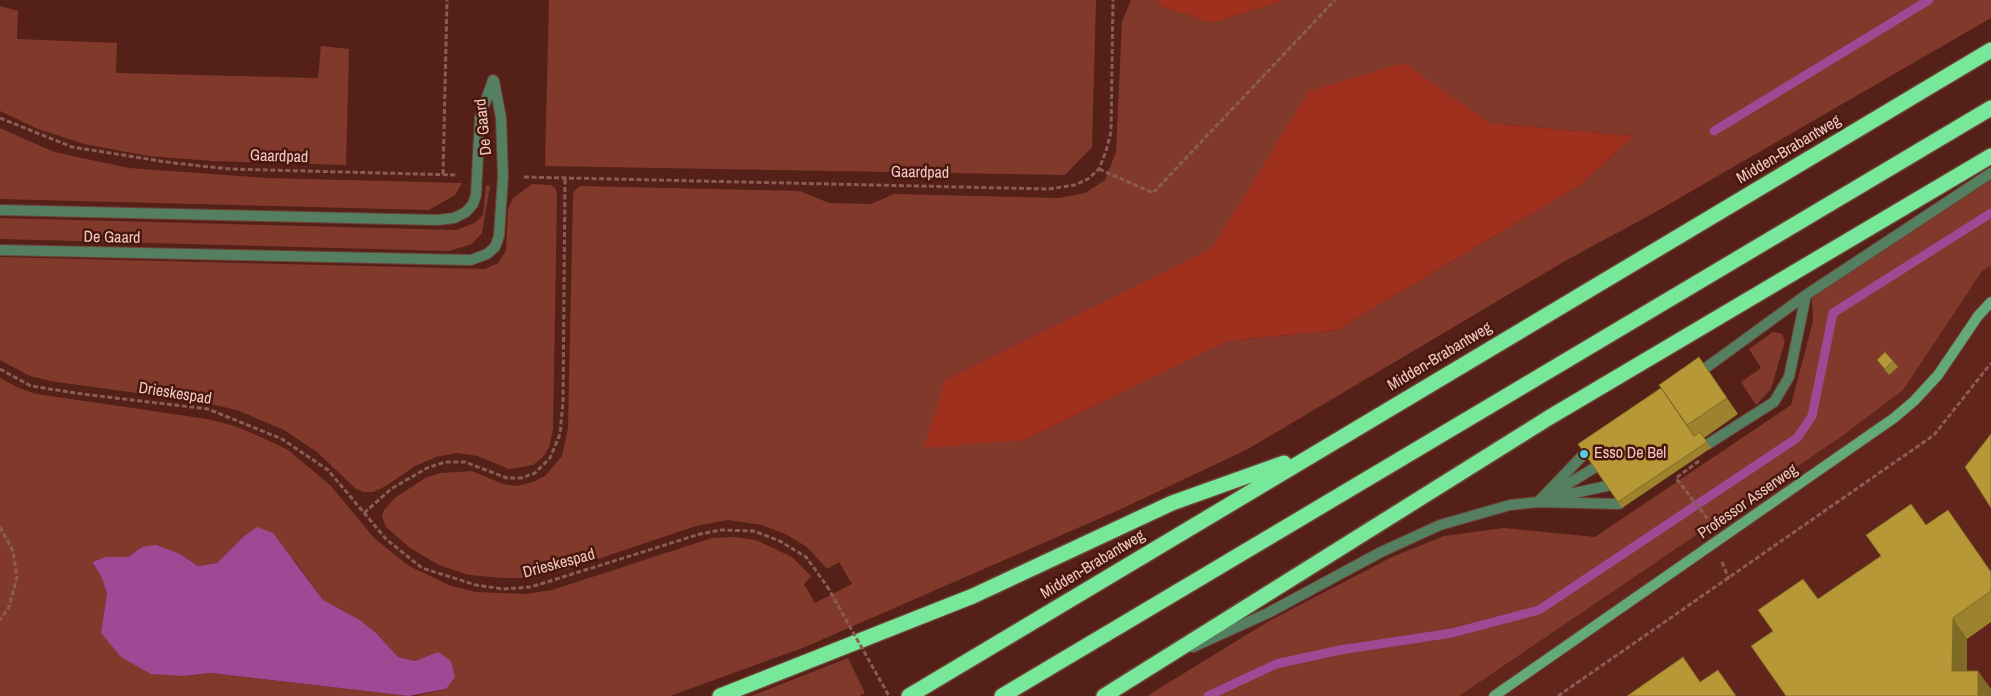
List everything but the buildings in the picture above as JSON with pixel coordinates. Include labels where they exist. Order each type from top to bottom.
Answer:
[{"type":"highway","name":"Midden-Brabantweg","points":[[909,696],[1991,50]]},
{"type":"highway","points":[[1002,696],[1991,108]]},
{"type":"highway","points":[[1104,696],[1550,417],[1991,156]]},
{"type":"highway","points":[[720,696],[972,596],[1172,503],[1316,452]]},
{"type":"street","name":"De Gaard","points":[[0,210],[438,220],[454,218],[466,212],[473,204],[476,195],[480,117],[493,80],[501,118],[503,176],[500,236],[495,247],[486,254],[471,260],[0,250]]},
{"type":"street","points":[[1688,380],[1806,294],[1991,173]]},
{"type":"street","points":[[1708,444],[1774,402],[1788,377],[1806,294]]},
{"type":"street","name":"Professor Asserweg","points":[[1494,696],[1894,418],[1914,402],[1938,375],[1978,316],[1991,302]]},
{"type":"street","points":[[1538,502],[1584,454]]},
{"type":"street","points":[[1538,502],[1594,468]]},
{"type":"street","points":[[1146,668],[1268,613],[1381,552],[1440,525],[1510,505],[1538,502],[1607,486]]},
{"type":"street","points":[[1538,502],[1619,504]]},
{"type":"path","points":[[443,174],[447,0]]},
{"type":"path","points":[[1113,0],[1110,132],[1106,151],[1099,169],[1153,193],[1335,0]]},
{"type":"path","name":"Gaardpad","points":[[0,118],[72,148],[174,163],[230,169],[477,176]]},
{"type":"path","name":"Gaardpad","points":[[503,176],[1049,189],[1075,185],[1088,179],[1099,169]]},
{"type":"path","points":[[364,513],[391,489],[427,468],[445,462],[465,462],[506,478],[521,478],[535,473],[550,458],[560,434],[563,402],[565,178]]},
{"type":"path","points":[[1558,696],[1934,435],[1991,363]]},
{"type":"path","name":"Drieskespad","points":[[0,369],[31,386],[208,409],[282,439],[328,470],[386,539],[422,568],[476,585],[503,589],[531,587],[686,538],[721,530],[754,531],[780,541],[806,557],[826,586],[889,696]]},
{"type":"path","points":[[1703,513],[1676,478],[1713,451],[1708,444]]},
{"type":"path","points":[[0,527],[13,551],[16,577],[9,607],[0,620]]},
{"type":"shaded area","points":[[549,0],[1096,0],[1092,147],[1065,175],[545,166]]},
{"type":"shaded area","points":[[1131,0],[1160,0],[1160,6],[1212,23],[1284,0],[1991,0],[1991,18],[1652,214],[1565,261],[1248,449],[1119,510],[805,647],[670,696],[416,696],[447,689],[438,652],[415,661],[398,657],[376,633],[360,620],[323,600],[295,561],[243,537],[217,563],[198,566],[180,554],[142,547],[128,557],[106,557],[92,562],[101,576],[107,593],[101,633],[183,676],[211,673],[409,696],[0,696],[0,378],[21,389],[37,394],[207,419],[235,426],[263,438],[288,450],[330,485],[375,539],[409,566],[451,586],[476,592],[527,594],[552,590],[712,538],[734,537],[756,540],[792,557],[811,576],[804,584],[815,603],[852,584],[839,562],[827,569],[807,547],[787,535],[762,525],[728,520],[696,526],[568,569],[529,578],[469,575],[439,565],[410,548],[386,527],[382,516],[384,510],[396,497],[427,477],[441,473],[472,471],[503,484],[517,486],[533,482],[545,476],[562,456],[568,428],[573,195],[574,191],[580,186],[800,191],[829,203],[871,204],[894,194],[1059,198],[1085,193],[1105,180],[1116,152],[1122,22]],"holes":[[[1403,63],[1490,123],[1634,136],[1580,185],[1337,330],[1228,341],[1025,440],[945,380],[1212,248]]]},
{"type":"shaded area","points":[[1160,0],[1284,0],[1212,23],[1160,6]]},
{"type":"shaded area","points":[[0,6],[18,11],[17,39],[117,43],[116,73],[318,78],[321,46],[349,49],[346,165],[213,161],[148,156],[84,144],[38,129],[0,111]]},
{"type":"shaded area","points":[[1404,63],[1490,123],[1634,136],[1580,185],[1337,330],[1228,341],[1025,440],[924,448],[945,380],[1212,248],[1309,91]]},
{"type":"shaded area","points":[[0,128],[54,152],[129,168],[267,178],[462,183],[455,195],[429,210],[0,199]]},
{"type":"shaded area","points":[[1991,180],[1991,266],[1982,271],[1903,390],[1842,436],[1459,696],[1147,696],[1269,621],[1392,557],[1444,536],[1504,528],[1595,537],[1791,405],[1813,321],[1812,298],[1887,244]]},
{"type":"shaded area","points":[[532,184],[551,185],[556,189],[557,196],[553,430],[549,447],[543,457],[533,465],[509,469],[478,456],[456,453],[436,457],[415,466],[386,486],[373,492],[364,492],[356,489],[317,452],[284,430],[237,410],[201,402],[50,381],[30,376],[0,360],[0,257],[485,269],[498,263],[506,251],[508,209],[513,198]]},
{"type":"shaded area","points":[[486,185],[490,186],[482,233],[472,244],[449,251],[0,239],[0,218],[456,230],[475,223],[483,215]]},
{"type":"shaded area","points":[[1991,256],[1991,696],[1195,696],[1564,575]]},
{"type":"shaded area","points":[[1773,332],[1782,334],[1785,341],[1771,389],[1756,405],[1741,382],[1761,368],[1749,349]]},
{"type":"shaded area","points":[[257,527],[273,533],[323,600],[360,620],[376,633],[398,657],[415,661],[438,652],[451,661],[455,677],[446,689],[409,696],[211,673],[183,676],[151,674],[121,657],[101,633],[107,593],[101,576],[92,562],[106,557],[128,557],[142,547],[156,545],[180,554],[198,566],[217,563],[243,537]]},
{"type":"shaded area","points":[[848,658],[865,693],[859,696],[751,696]]},
{"type":"waterway","points":[[1714,131],[1929,0]]},
{"type":"waterway","points":[[1208,696],[1276,664],[1340,650],[1452,633],[1539,610],[1797,438],[1812,416],[1833,313],[1991,213]]},
{"type":"place","name":"Esso De Bel","points":[[1584,454]]}]
